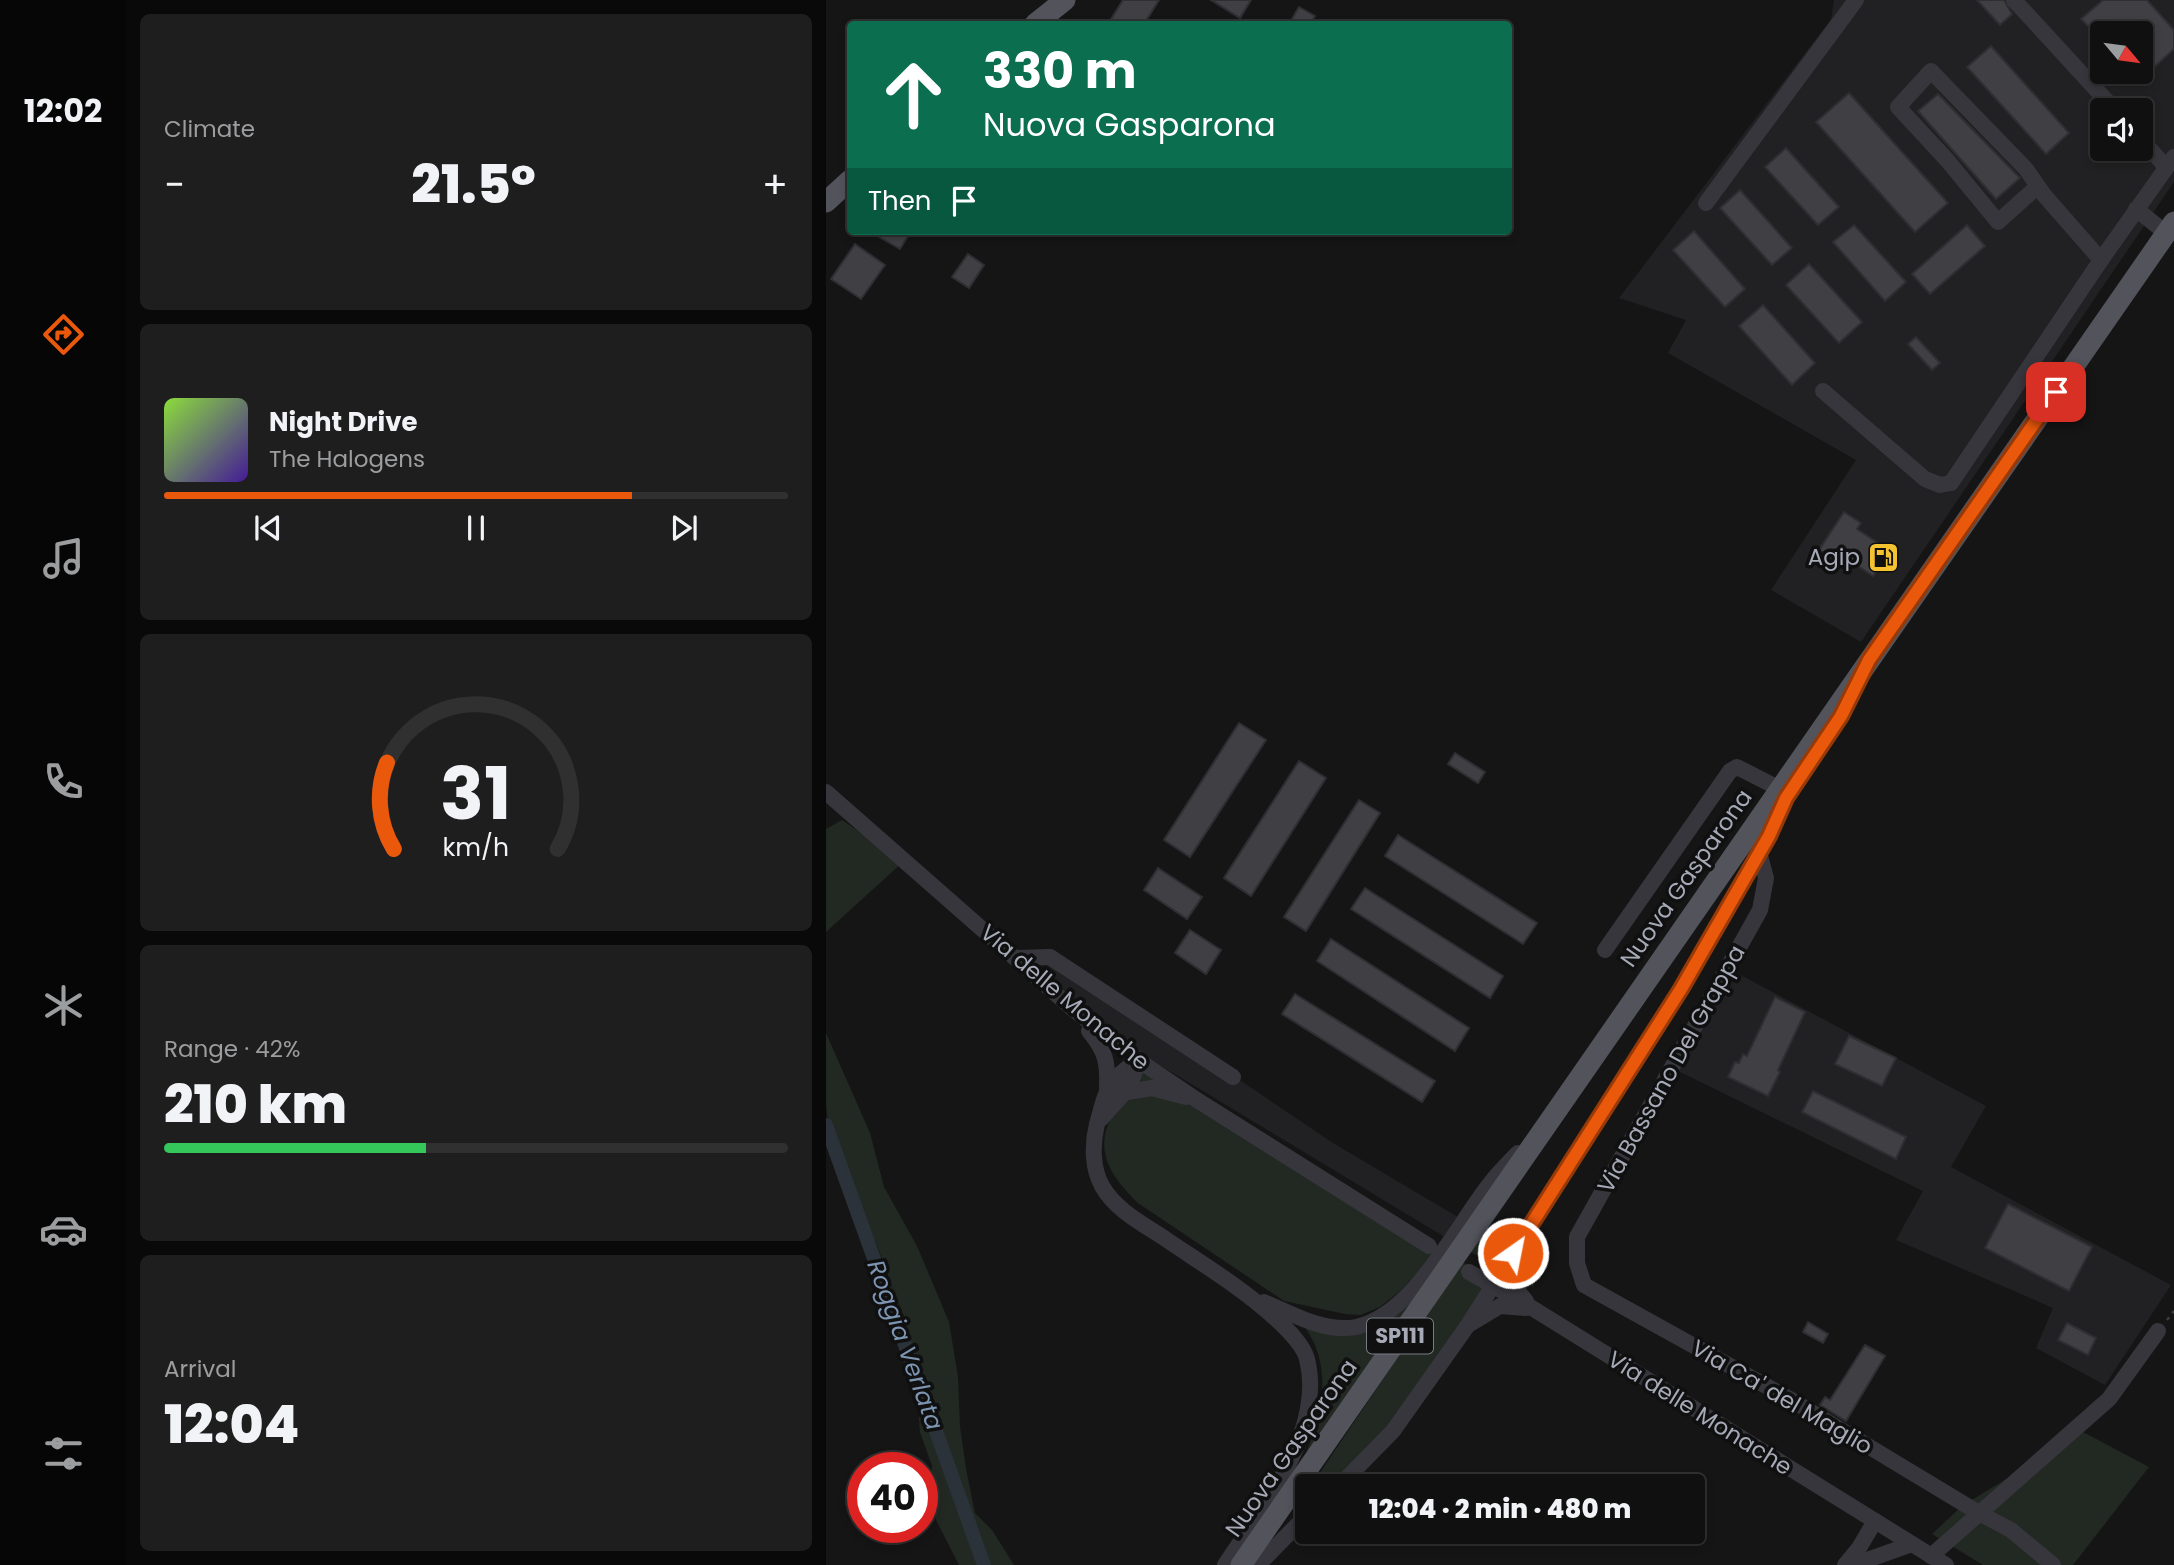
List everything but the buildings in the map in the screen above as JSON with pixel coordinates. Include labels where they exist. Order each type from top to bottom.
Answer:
[{"type":"main road","points":[[1039,21],[1065,0]]},
{"type":"main road","points":[[826,202],[847,183]]},
{"type":"main road","name":"Nuova Gasparona","points":[[1241,1565],[2170,228]]},
{"type":"street","points":[[1706,203],[1856,0]]},
{"type":"street","points":[[2014,0],[2104,98]]},
{"type":"street","points":[[2038,186],[1998,222],[1947,160],[1898,107],[1931,71],[2026,169],[2101,260]]},
{"type":"street","points":[[1823,391],[1925,479],[1940,485],[1951,483],[2170,162],[2153,148]]},
{"type":"street","points":[[2136,209],[2170,228]]},
{"type":"street","points":[[1351,1474],[1394,1431],[1468,1325],[1681,989],[1759,852],[1786,798],[1841,716],[1869,660]]},
{"type":"street","points":[[1605,950],[1730,771],[1737,767],[1780,789]]},
{"type":"street","name":"Via delle Monache","points":[[826,792],[1073,1009],[1138,1060],[1429,1246]]},
{"type":"street","name":"Via Bassano Del Grappa","points":[[1584,1285],[1577,1262],[1577,1237],[1760,910],[1766,878],[1759,852]]},
{"type":"street","points":[[1015,958],[1050,957],[1233,1077]]},
{"type":"street","points":[[1073,1009],[1101,1046],[1108,1065],[1107,1088],[1093,1140],[1094,1160],[1102,1186],[1122,1210],[1252,1298],[1288,1330],[1307,1357],[1311,1399],[1302,1433],[1289,1464],[1225,1565]]},
{"type":"street","points":[[1107,1088],[1138,1060]]},
{"type":"street","points":[[1097,1124],[1127,1092],[1138,1060]]},
{"type":"street","points":[[1127,1092],[1152,1088],[1197,1100]]},
{"type":"street","points":[[1252,1298],[1320,1325],[1355,1327],[1384,1316],[1409,1293],[1490,1184],[1559,1107]]},
{"type":"street","points":[[1524,1236],[1514,1269],[1516,1290],[1532,1308]]},
{"type":"street","name":"Via delle Monache","points":[[1469,1272],[1532,1308],[1946,1565]]},
{"type":"street","name":"Via Ca' del Maglio","points":[[1584,1285],[1795,1402],[2011,1530],[2053,1565]]},
{"type":"street","points":[[1468,1325],[1500,1306],[1532,1308]]},
{"type":"street","points":[[1931,1556],[2109,1399],[2158,1331]]},
{"type":"street","points":[[1845,1565],[1875,1521]]},
{"type":"street","points":[[1258,1565],[1295,1527]]},
{"type":"street","points":[[1853,1565],[1912,1544]]},
{"type":"shaded area","points":[[1834,0],[2174,0],[2174,182],[1861,642],[1771,590],[1856,460],[1668,353],[1686,320],[1619,298],[1831,19]]},
{"type":"shaded area","points":[[842,820],[903,862],[826,932],[826,829]]},
{"type":"shaded area","points":[[1054,957],[1333,1143],[1463,1220],[1448,1239],[1130,1047],[1043,972]]},
{"type":"shaded area","points":[[1735,972],[1986,1106],[1951,1167],[2171,1285],[2105,1385],[2036,1348],[2053,1308],[1896,1240],[1923,1191],[1676,1070]]},
{"type":"shaded area","points":[[826,1033],[870,1133],[884,1187],[917,1246],[949,1322],[958,1377],[960,1426],[975,1513],[992,1530],[1014,1565],[959,1565],[938,1524],[938,1452],[927,1452],[920,1432],[914,1362],[877,1245],[855,1207],[848,1178],[829,1131],[826,1104]]},
{"type":"shaded area","points":[[1140,1069],[1440,1249],[1400,1291],[1380,1307],[1360,1315],[1284,1301],[1138,1203],[1110,1167],[1105,1152],[1109,1122]]},
{"type":"shaded area","points":[[1482,1231],[1526,1259],[1534,1287],[1469,1251]]},
{"type":"shaded area","points":[[1462,1262],[1502,1283],[1420,1393],[1343,1474],[1319,1474]]},
{"type":"shaded area","points":[[1433,1278],[1304,1474],[1298,1474],[1317,1422],[1322,1384],[1321,1364],[1315,1345],[1299,1317],[1361,1327]]},
{"type":"shaded area","points":[[2083,1432],[2149,1467],[2073,1565],[1983,1565],[1932,1534],[1962,1506]]},
{"type":"waterway","name":"Roggia Verlata","points":[[826,1125],[984,1565]]},
{"type":"place","name":"Agip","points":[[1883,557]]},
{"type":"route","points":[[1513,1253],[1681,989],[1769,836],[1786,798],[1841,716],[1869,660],[2056,392]]}]
